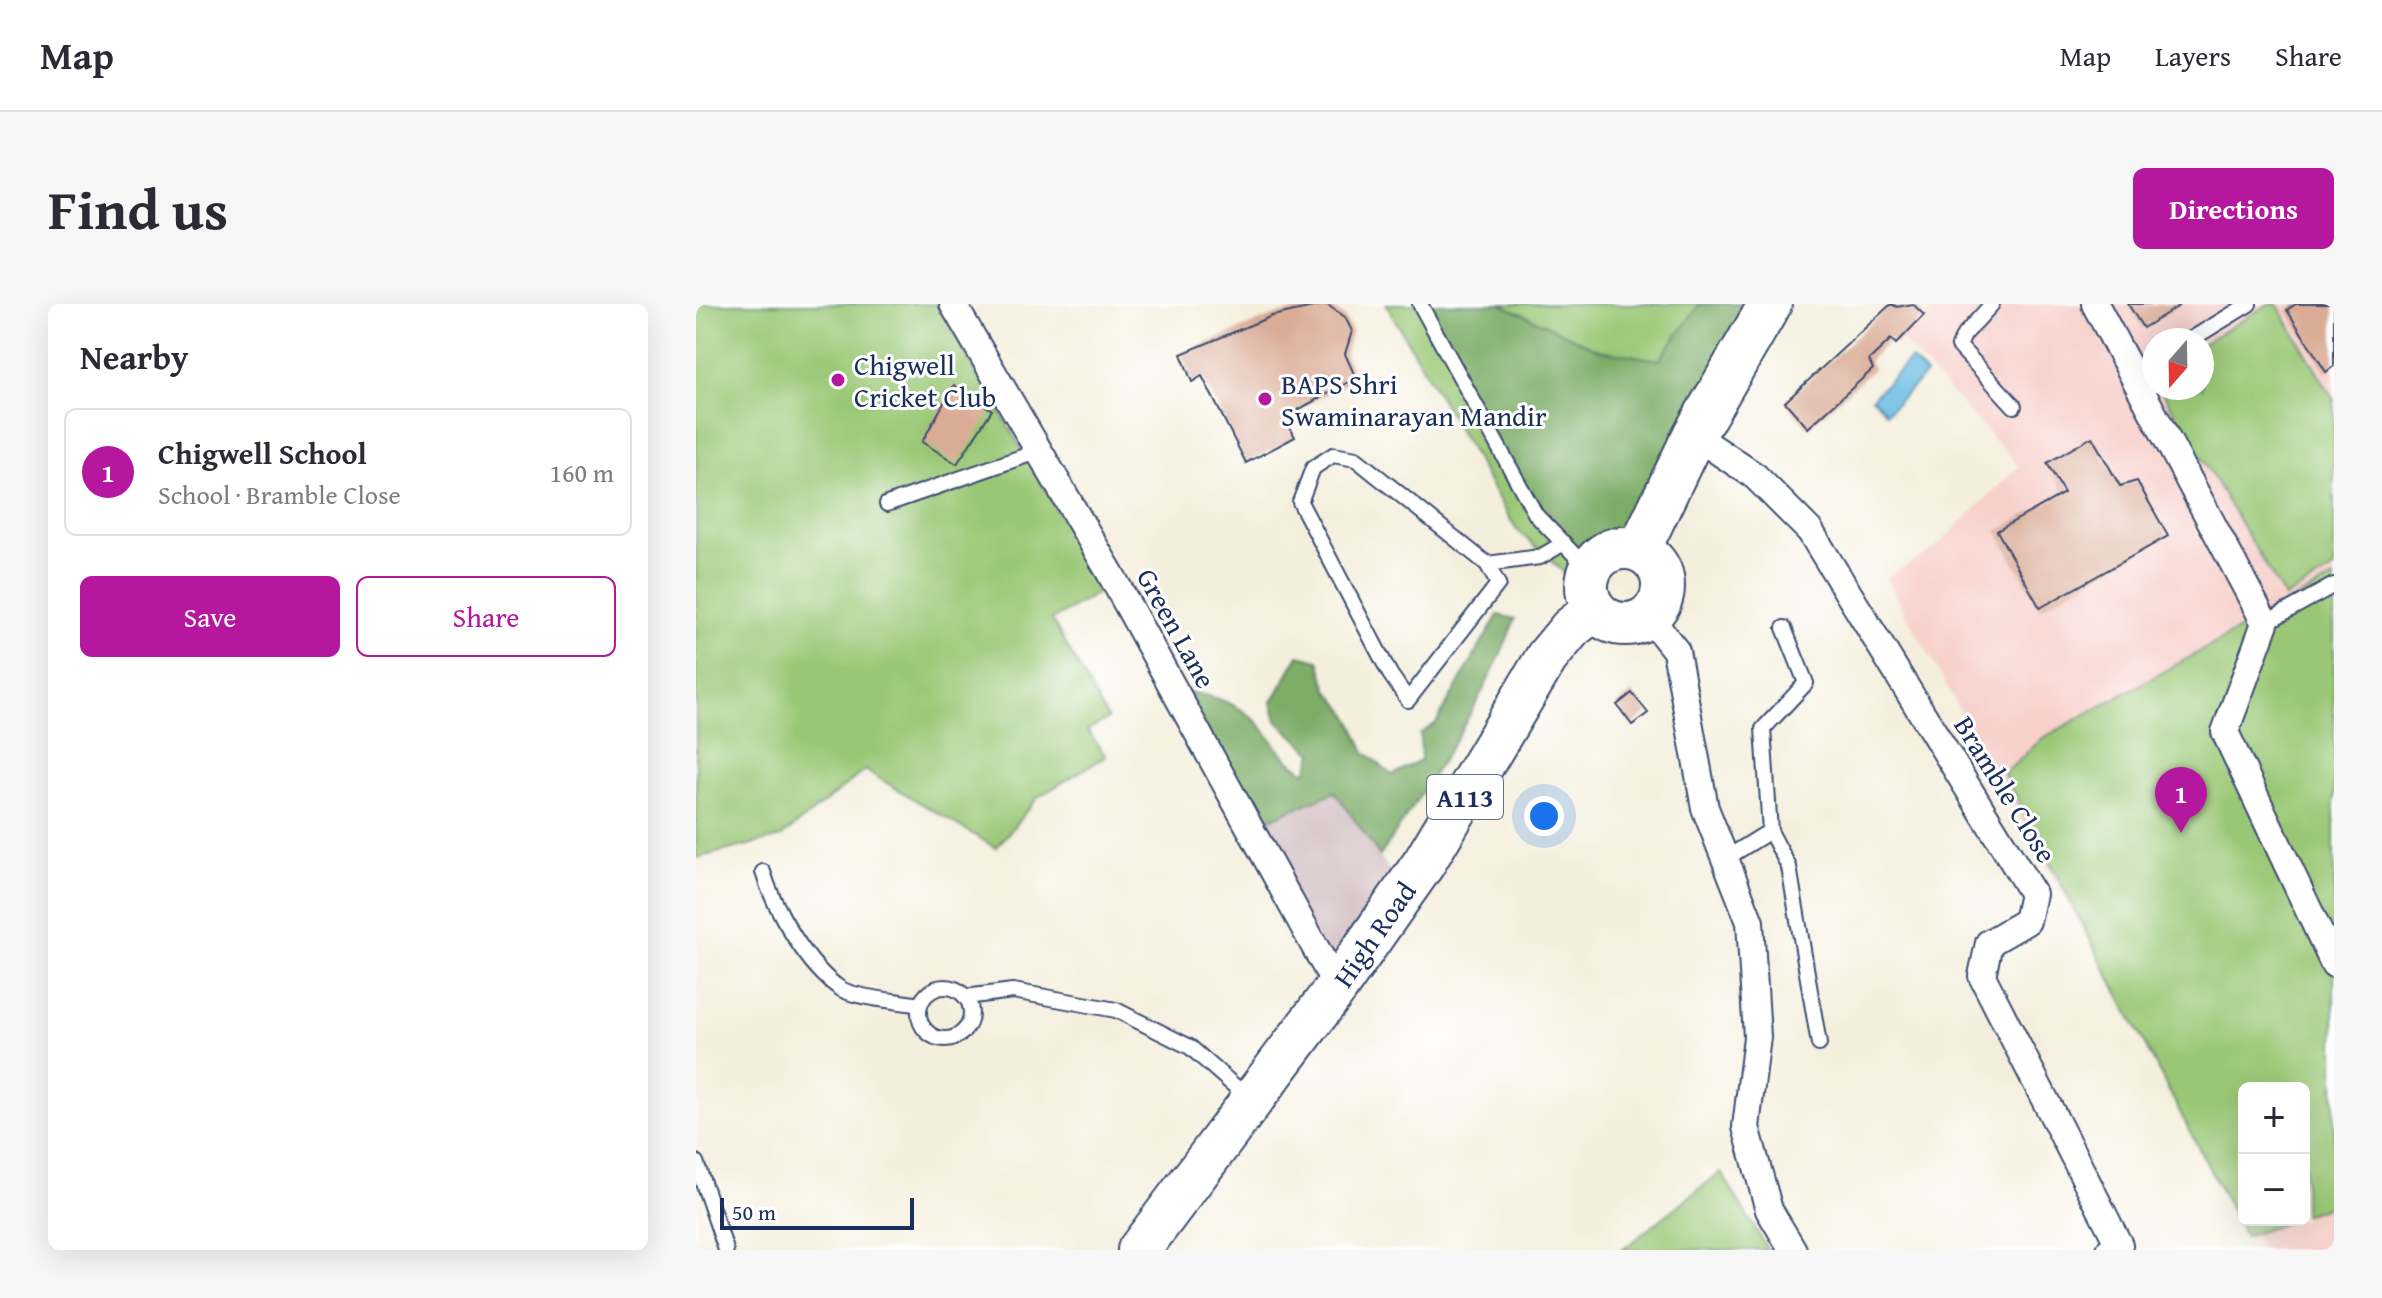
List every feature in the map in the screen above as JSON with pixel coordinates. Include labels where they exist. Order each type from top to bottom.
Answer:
[{"type":"main road","points":[[1639,550],[1694,435],[1770,304]]},
{"type":"main road","points":[[1614,549],[1639,550],[1657,565],[1663,581],[1661,601],[1649,617],[1632,625],[1606,621],[1594,610],[1586,594],[1576,556],[1595,560],[1614,549]]},
{"type":"main road","name":"High Road","points":[[1139,1250],[1337,987],[1424,863],[1547,657],[1571,628],[1594,610]]},
{"type":"street","name":"Green Lane","points":[[953,304],[1109,571],[1337,987]]},
{"type":"street","points":[[2095,304],[2142,367]]},
{"type":"street","points":[[2158,400],[2265,623],[2225,732],[2334,964]]},
{"type":"street","name":"Bramble Close","points":[[1694,435],[1755,476],[1810,531],[2033,894],[2027,921],[1989,943],[1982,976],[2119,1245],[2110,1250]]},
{"type":"street","points":[[1649,617],[1676,651],[1705,808],[1750,922],[1757,1037],[1746,1127],[1769,1210],[1793,1250]]},
{"type":"lane","points":[[1420,304],[1536,515],[1576,556]]},
{"type":"lane","points":[[1992,304],[1964,335],[1959,346],[2014,406]]},
{"type":"lane","points":[[2210,328],[2249,304]]},
{"type":"lane","points":[[887,504],[1039,451]]},
{"type":"lane","points":[[1487,564],[1498,584],[1408,700],[1390,674],[1300,502],[1313,468],[1333,455],[1356,459],[1487,564],[1576,556]]},
{"type":"lane","points":[[2265,623],[2334,585]]},
{"type":"lane","points":[[1784,628],[1806,683],[1763,729],[1770,831],[1789,867],[1819,1044]]},
{"type":"lane","points":[[1725,859],[1770,831]]},
{"type":"lane","points":[[763,872],[772,901],[799,944],[842,990],[919,1005]]},
{"type":"lane","points":[[939,987],[957,989],[965,997],[971,1015],[968,1024],[955,1037],[937,1038],[922,1027],[919,1005],[924,997],[939,987]]},
{"type":"lane","points":[[965,997],[1013,991],[1116,1010],[1190,1047],[1252,1102]]},
{"type":"lane","points":[[696,1162],[726,1250]]},
{"type":"shaded area","points":[[1939,304],[2334,304],[2334,1250],[2262,1250],[2248,1226],[2310,1226],[2310,1082],[2238,1082],[2238,1207],[1886,578],[1935,548],[2019,466],[1900,338]]},
{"type":"shaded area","points":[[1335,792],[1394,877],[1330,962],[1257,824]]},
{"type":"green space","points":[[696,304],[936,304],[1036,473],[1101,591],[1052,620],[1108,719],[1087,730],[1106,756],[1037,798],[996,848],[865,770],[781,837],[696,858]]},
{"type":"green space","points":[[1386,304],[1774,304],[1586,549],[1570,578],[1516,529]]},
{"type":"green space","points":[[1420,304],[1501,304],[1599,350],[1659,360],[1700,304],[1770,304],[1639,550],[1595,560],[1564,543],[1536,515]]},
{"type":"green space","points":[[2269,304],[2277,304],[2334,400],[2334,569],[2285,598],[2167,400],[2214,400],[2214,337]]},
{"type":"green space","points":[[2334,578],[2334,1204],[2310,1213],[2310,1082],[2238,1082],[2238,1224],[2004,774],[2043,738]]},
{"type":"green space","points":[[1498,615],[1515,619],[1487,682],[1454,741],[1380,856],[1335,792],[1257,824],[1186,692],[1222,700],[1247,713],[1288,759],[1306,772],[1313,753],[1277,721],[1272,702],[1299,655],[1319,660],[1328,690],[1348,714],[1365,752],[1392,775],[1421,760],[1420,734],[1436,723]]},
{"type":"green space","points":[[1721,1172],[1768,1250],[1622,1250]]},
{"type":"green space","points":[[2239,1226],[2275,1226],[2245,1237]]},
{"type":"water","points":[[1911,359],[1926,374],[1887,413],[1872,398]]},
{"type":"building","name":"BAPS Shri Swaminarayan Mandir","points":[[1326,304],[1345,317],[1352,331],[1345,354],[1356,378],[1285,417],[1295,437],[1246,463],[1202,376],[1192,382],[1181,354],[1272,316]]},
{"type":"building","points":[[1891,304],[1897,307],[1913,304],[1924,315],[1896,344],[1891,339],[1869,360],[1873,369],[1808,428],[1785,402]]},
{"type":"building","points":[[2128,304],[2182,304],[2143,328]]},
{"type":"building","points":[[2296,304],[2334,304],[2334,366],[2326,372],[2287,310]]},
{"type":"building","points":[[954,385],[992,410],[957,464],[922,442]]},
{"type":"building","points":[[2092,437],[2120,486],[2137,481],[2168,536],[2040,608],[1997,531],[2064,493],[2047,463]]},
{"type":"building","points":[[1632,693],[1648,713],[1632,725],[1617,705]]},
{"type":"place","name":"Chigwell Cricket Club","points":[[838,380]]},
{"type":"place","name":"BAPS Shri Swaminarayan Mandir","points":[[1265,399]]},
{"type":"place","name":"Chigwell School","points":[[2181,833]]}]
